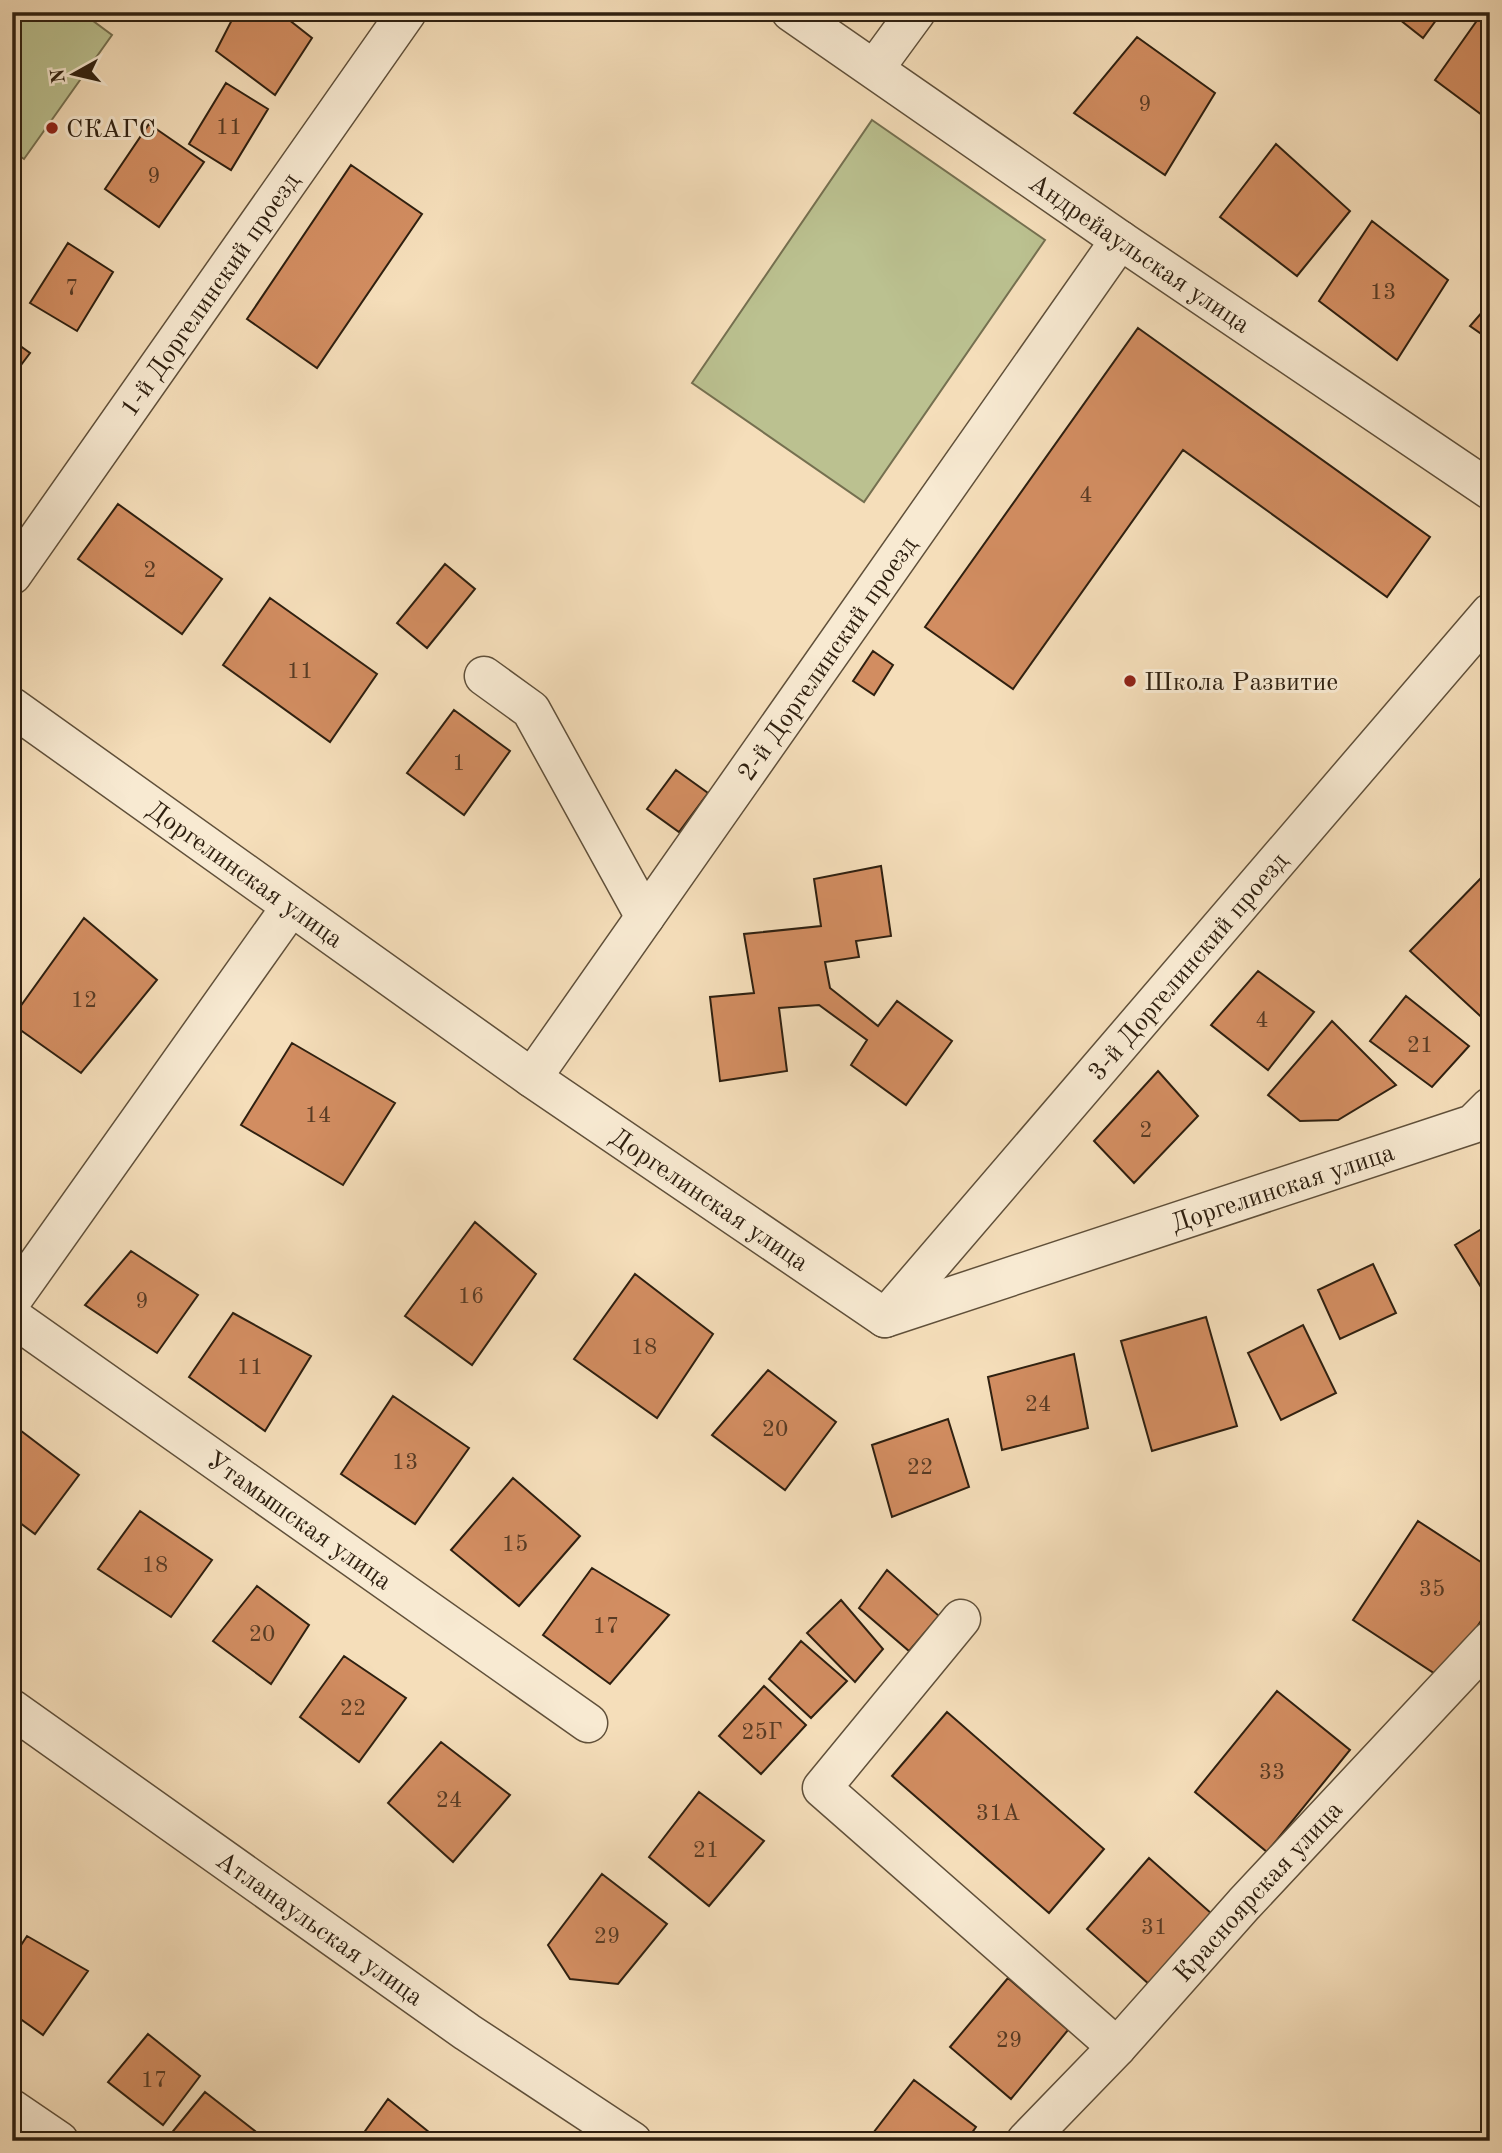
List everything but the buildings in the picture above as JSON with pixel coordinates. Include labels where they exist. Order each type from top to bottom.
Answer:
[{"type":"street","name":"1-й Доргелинский проезд","points":[[12,575],[407,12]]},
{"type":"street","name":"Андрейаульская улица","points":[[791,12],[1120,240],[1490,490]]},
{"type":"street","points":[[875,68],[916,12]]},
{"type":"street","name":"2-й Доргелинский проезд","points":[[533,1078],[1120,240]]},
{"type":"street","name":"3-й Доргелинский проезд","points":[[885,1318],[1490,613]]},
{"type":"street","points":[[484,676],[531,710],[645,917]]},
{"type":"street","name":"Доргелинская улица","points":[[12,707],[290,908],[533,1078],[885,1318],[1474,1124],[1490,1107]]},
{"type":"street","points":[[12,1300],[290,908]]},
{"type":"street","name":"Утамышская улица","points":[[12,1317],[588,1723]]},
{"type":"street","points":[[961,1619],[822,1788],[1117,2047]]},
{"type":"street","name":"Красноярская улица","points":[[1026,2141],[1117,2047],[1244,1904],[1490,1641]]},
{"type":"street","name":"Атланаульская улица","points":[[12,1709],[467,2032],[632,2141]]},
{"type":"street","points":[[12,2109],[59,2141]]},
{"type":"green space","points":[[12,12],[81,12],[112,35],[24,159],[12,151]]},
{"type":"green space","points":[[872,120],[1045,240],[864,502],[692,383]]},
{"type":"place","name":"СКАГС","points":[[52,128]]},
{"type":"place","name":"Школа Развитие","points":[[1130,681]]}]
